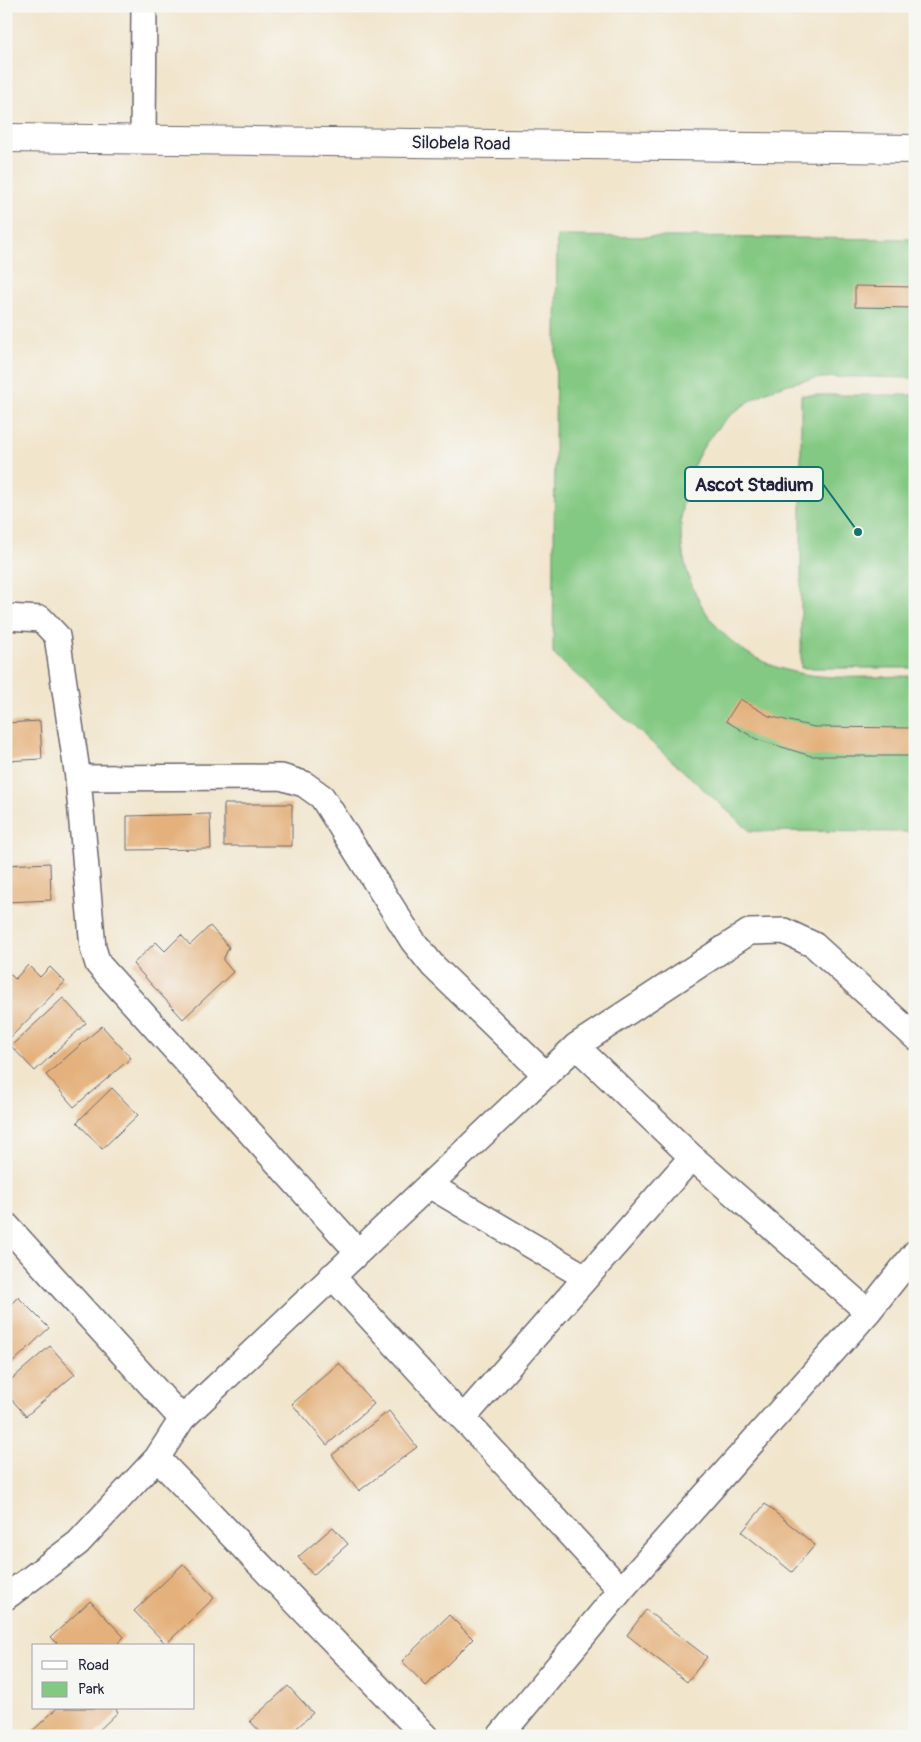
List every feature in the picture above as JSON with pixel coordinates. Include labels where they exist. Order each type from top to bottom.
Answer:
[{"type":"street","points":[[143,139],[144,6]]},
{"type":"street","name":"Silobela Road","points":[[6,138],[915,149]]},
{"type":"street","points":[[6,617],[41,619],[57,636],[78,778],[92,948],[98,964],[358,1252]]},
{"type":"street","points":[[78,778],[281,777],[304,784],[322,797],[413,942],[433,966],[546,1075]]},
{"type":"street","points":[[6,1597],[78,1543],[158,1458],[182,1419],[576,1046],[749,932],[784,931],[814,945],[915,1037]]},
{"type":"street","points":[[576,1046],[692,1157],[868,1312]]},
{"type":"street","points":[[464,1417],[692,1157]]},
{"type":"street","points":[[429,1185],[585,1277]]},
{"type":"street","points":[[6,1225],[182,1419]]},
{"type":"street","points":[[500,1736],[621,1590],[868,1312],[915,1253]]},
{"type":"street","points":[[332,1276],[464,1417],[621,1590]]},
{"type":"street","points":[[158,1458],[425,1736]]},
{"type":"green space","points":[[557,236],[915,239],[915,378],[835,377],[815,379],[796,382],[759,396],[722,423],[697,458],[684,497],[681,539],[690,579],[709,616],[739,647],[779,668],[812,675],[829,677],[915,676],[915,832],[750,831],[553,654]]},
{"type":"green space","points":[[801,395],[915,395],[915,668],[801,668]]},
{"type":"building","points":[[855,286],[915,287],[915,308],[855,307]]},
{"type":"building","points":[[740,699],[769,716],[814,727],[915,728],[915,756],[811,756],[756,739],[726,721]]},
{"type":"building","points":[[40,721],[42,759],[6,761],[6,723]]},
{"type":"building","points":[[224,804],[292,804],[292,846],[224,846]]},
{"type":"building","points":[[210,814],[211,849],[127,850],[127,816]]},
{"type":"building","points":[[50,863],[51,900],[6,902],[6,865]]},
{"type":"building","points":[[210,926],[229,947],[223,960],[233,972],[183,1019],[133,964],[156,942],[165,951],[181,935],[190,945]]},
{"type":"building","points":[[28,965],[40,977],[50,967],[65,982],[6,1042],[6,970],[15,979]]},
{"type":"building","points":[[63,998],[86,1023],[35,1071],[11,1046]]},
{"type":"building","points":[[102,1026],[131,1058],[74,1107],[46,1075]]},
{"type":"building","points":[[112,1088],[138,1115],[102,1149],[77,1122]]},
{"type":"building","points":[[18,1297],[49,1328],[6,1369],[6,1309]]},
{"type":"building","points":[[50,1346],[75,1374],[26,1416],[6,1393],[6,1384]]},
{"type":"building","points":[[339,1363],[374,1404],[327,1445],[292,1404]]},
{"type":"building","points":[[389,1411],[417,1447],[359,1491],[332,1455]]},
{"type":"building","points":[[765,1504],[815,1545],[792,1572],[742,1532]]},
{"type":"building","points":[[333,1527],[348,1544],[313,1575],[298,1557]]},
{"type":"building","points":[[183,1564],[214,1598],[166,1644],[134,1611]]},
{"type":"building","points":[[90,1601],[124,1637],[117,1644],[58,1644],[51,1637]]},
{"type":"building","points":[[646,1610],[707,1657],[687,1682],[627,1635]]},
{"type":"building","points":[[449,1615],[473,1639],[426,1686],[402,1661]]},
{"type":"building","points":[[288,1686],[313,1713],[288,1736],[264,1736],[250,1721]]},
{"type":"building","points":[[55,1710],[116,1710],[118,1712],[93,1736],[27,1736]]},
{"type":"place","name":"Ascot Stadium","points":[[858,532]]}]
